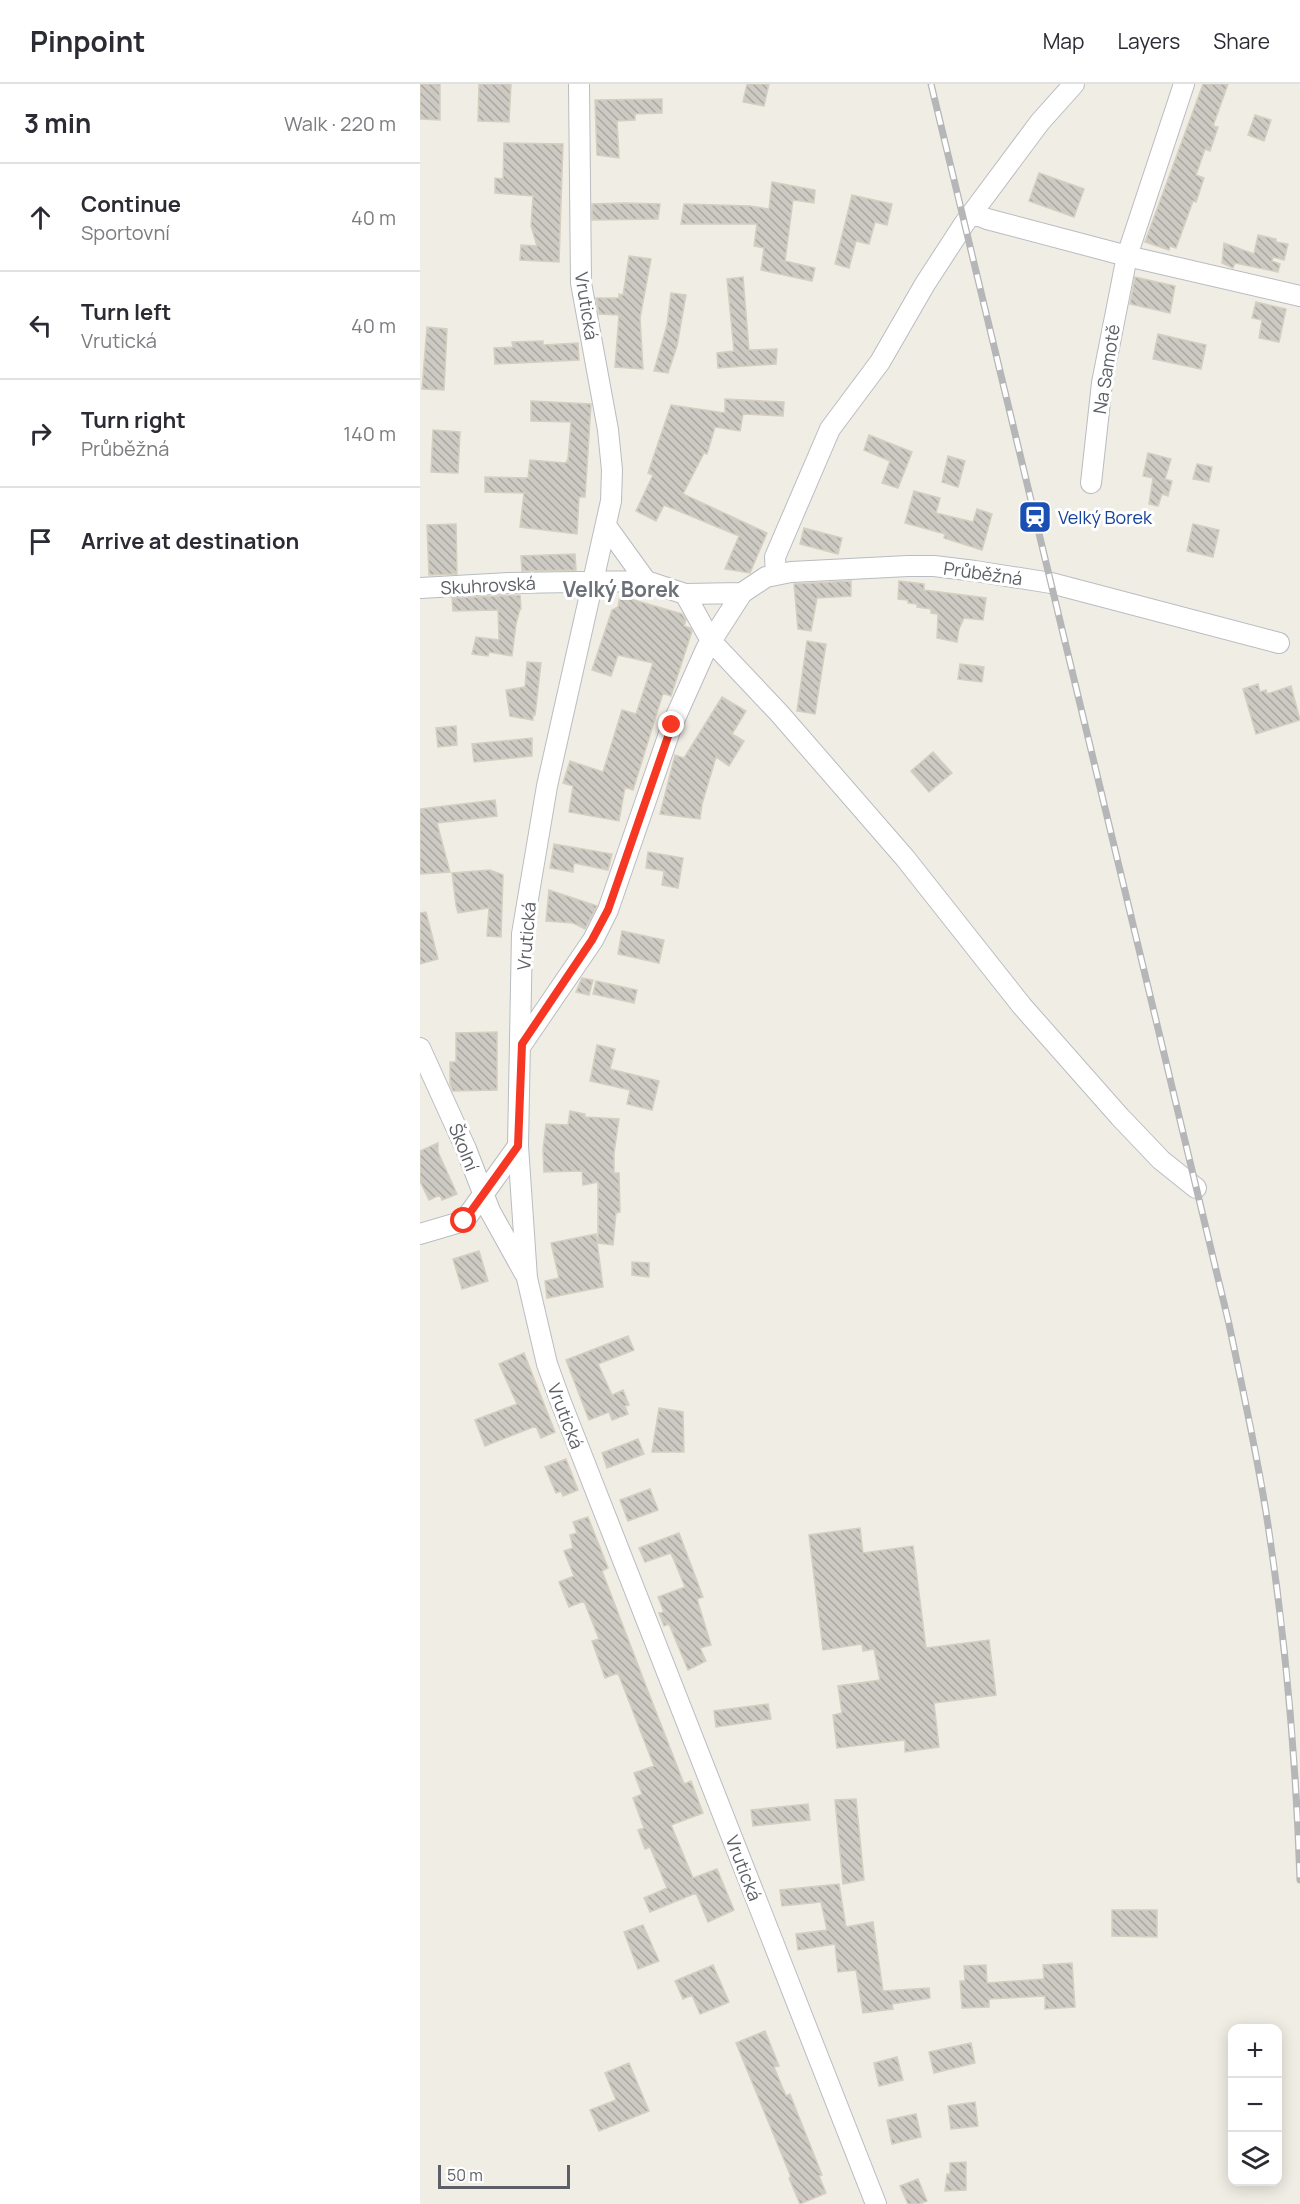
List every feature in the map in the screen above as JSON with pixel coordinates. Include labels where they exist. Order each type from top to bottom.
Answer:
[{"type":"street","name":"Vrutická","points":[[579,84],[581,282],[608,430],[611,501],[547,786],[522,934],[522,1044],[518,1146],[527,1278],[548,1364],[560,1400],[876,2204]]},
{"type":"street","points":[[776,574],[775,557],[830,429],[880,362],[925,284],[972,213],[1034,130],[1074,84]]},
{"type":"street","name":"Na Samotě","points":[[1091,483],[1102,383],[1127,256],[1184,84]]},
{"type":"street","points":[[972,213],[1127,256],[1300,296]]},
{"type":"street","points":[[607,527],[646,580]]},
{"type":"street","name":"Průběžná","points":[[522,1044],[592,940],[608,910],[672,725],[711,641],[742,593],[757,582],[776,574],[934,566],[1051,583],[1279,643]]},
{"type":"street","points":[[592,582],[646,580],[685,594],[742,593]]},
{"type":"street","name":"Skuhrovská","points":[[420,588],[509,583],[592,582]]},
{"type":"street","points":[[685,594],[711,641],[780,713],[905,858],[1022,1006],[1161,1161],[1196,1188]]},
{"type":"street","name":"Školní","points":[[420,1048],[466,1149],[483,1196],[527,1278]]},
{"type":"street","points":[[420,1233],[464,1221],[518,1146]]},
{"type":"building","points":[[420,84],[440,84],[440,120],[420,119]]},
{"type":"building","points":[[479,84],[511,84],[509,122],[478,121]]},
{"type":"building","points":[[747,84],[769,84],[764,106],[743,102]]},
{"type":"building","points":[[1203,84],[1228,84],[1213,126],[1218,127],[1210,151],[1205,149],[1196,175],[1204,178],[1196,202],[1193,201],[1176,248],[1170,246],[1169,250],[1145,242]]},
{"type":"building","points":[[662,99],[662,113],[635,114],[635,120],[617,121],[619,158],[597,155],[595,100]]},
{"type":"building","points":[[1255,115],[1271,120],[1264,141],[1248,135]]},
{"type":"building","points":[[504,143],[563,144],[559,262],[520,260],[521,245],[537,246],[531,226],[533,196],[495,193],[495,178],[503,179]]},
{"type":"building","points":[[1039,173],[1084,189],[1074,217],[1029,201]]},
{"type":"building","points":[[772,182],[815,190],[814,203],[793,200],[785,261],[815,268],[812,281],[761,270],[764,248],[754,246],[757,224],[681,224],[684,204],[750,206],[769,209]]},
{"type":"building","points":[[852,195],[892,204],[887,225],[875,222],[869,244],[856,241],[849,268],[835,264]]},
{"type":"building","points":[[592,204],[660,204],[658,219],[592,220]]},
{"type":"building","points":[[1258,235],[1288,244],[1284,260],[1273,257],[1272,261],[1280,264],[1278,272],[1235,263],[1233,268],[1222,263],[1224,243],[1254,254]]},
{"type":"building","points":[[629,256],[651,259],[640,318],[643,369],[615,367],[619,315],[599,314],[596,298],[619,298],[619,294],[623,295]]},
{"type":"building","points":[[743,277],[749,350],[777,349],[776,364],[718,368],[717,353],[734,351],[727,279]]},
{"type":"building","points":[[1135,277],[1175,286],[1170,313],[1130,304]]},
{"type":"building","points":[[671,293],[686,295],[677,346],[668,373],[654,371],[667,325]]},
{"type":"building","points":[[1256,302],[1286,309],[1279,342],[1259,338],[1262,320],[1252,318]]},
{"type":"building","points":[[427,327],[447,329],[444,390],[422,389]]},
{"type":"building","points":[[1158,334],[1206,345],[1201,369],[1153,359]]},
{"type":"building","points":[[543,341],[543,345],[578,343],[579,360],[495,364],[494,348],[513,347],[512,342]]},
{"type":"building","points":[[725,399],[784,402],[783,416],[743,414],[740,431],[715,427],[707,454],[704,453],[683,494],[767,533],[750,573],[725,569],[739,536],[664,505],[656,521],[636,511],[653,475],[648,473],[671,405],[725,413]]},
{"type":"building","points":[[531,401],[591,404],[585,497],[579,497],[577,534],[520,527],[524,493],[485,492],[485,477],[528,478],[530,460],[566,463],[571,422],[531,421]]},
{"type":"building","points":[[433,430],[460,432],[458,473],[431,472]]},
{"type":"building","points":[[869,435],[912,452],[898,488],[882,483],[890,461],[864,450]]},
{"type":"building","points":[[1148,453],[1171,459],[1165,479],[1172,481],[1168,496],[1162,494],[1158,506],[1149,504],[1153,478],[1143,476]]},
{"type":"building","points":[[948,456],[965,461],[958,487],[942,482]]},
{"type":"building","points":[[1197,464],[1212,467],[1209,482],[1193,479]]},
{"type":"building","points":[[914,491],[940,498],[936,513],[973,522],[977,509],[992,514],[982,550],[944,538],[945,534],[905,523]]},
{"type":"building","points":[[456,524],[457,574],[429,575],[427,525]]},
{"type":"building","points":[[1193,524],[1219,530],[1213,557],[1187,551]]},
{"type":"building","points":[[804,528],[842,538],[838,554],[800,544]]},
{"type":"building","points":[[575,554],[576,570],[522,571],[521,556]]},
{"type":"building","points":[[851,581],[851,596],[817,598],[811,631],[798,629],[794,584]]},
{"type":"building","points":[[899,581],[924,584],[924,590],[986,598],[983,620],[964,618],[957,642],[937,638],[938,614],[931,613],[931,609],[908,603],[908,600],[898,599]]},
{"type":"building","points":[[520,595],[521,609],[516,624],[512,656],[489,652],[488,656],[472,654],[476,637],[499,640],[498,610],[453,611],[452,598]]},
{"type":"building","points":[[620,596],[682,614],[686,620],[684,626],[692,631],[671,696],[663,693],[633,790],[625,787],[619,821],[569,812],[573,786],[563,783],[570,761],[603,772],[622,710],[636,714],[653,663],[618,655],[611,676],[592,670],[612,610],[618,607]]},
{"type":"building","points":[[807,641],[826,644],[815,714],[797,711]]},
{"type":"building","points":[[527,662],[541,663],[533,720],[510,716],[506,690],[525,687]]},
{"type":"building","points":[[960,664],[984,667],[982,682],[958,679]]},
{"type":"building","points":[[1258,684],[1260,692],[1266,690],[1267,694],[1291,686],[1300,720],[1256,734],[1243,689]]},
{"type":"building","points":[[722,697],[746,711],[732,734],[744,741],[729,766],[716,757],[702,804],[700,819],[660,814],[675,755],[684,758]]},
{"type":"building","points":[[456,726],[457,745],[438,747],[436,728]]},
{"type":"building","points":[[532,738],[532,756],[474,762],[472,744]]},
{"type":"building","points":[[933,752],[952,773],[929,792],[911,771]]},
{"type":"building","points":[[495,800],[497,816],[437,823],[450,872],[420,874],[420,809]]},
{"type":"building","points":[[554,844],[612,854],[608,870],[574,863],[573,872],[550,868]]},
{"type":"building","points":[[648,852],[683,858],[678,888],[662,885],[664,871],[646,868]]},
{"type":"building","points":[[490,870],[503,875],[501,937],[487,936],[489,908],[458,913],[456,905],[452,873]]},
{"type":"building","points":[[549,890],[597,906],[585,929],[573,923],[546,921]]},
{"type":"building","points":[[426,912],[438,959],[420,964],[420,913]]},
{"type":"building","points":[[622,931],[664,940],[659,963],[618,954]]},
{"type":"building","points":[[582,978],[593,980],[589,995],[576,992]]},
{"type":"building","points":[[596,981],[637,990],[634,1003],[593,994]]},
{"type":"building","points":[[497,1032],[497,1090],[453,1091],[450,1084],[450,1062],[456,1062],[456,1033]]},
{"type":"building","points":[[597,1045],[615,1049],[610,1069],[659,1081],[652,1110],[627,1104],[630,1090],[590,1081]]},
{"type":"building","points":[[570,1111],[585,1114],[585,1117],[619,1119],[614,1153],[614,1173],[619,1173],[620,1212],[616,1213],[613,1245],[598,1243],[598,1182],[583,1185],[582,1171],[544,1172],[543,1150],[546,1124],[568,1125]]},
{"type":"building","points":[[438,1143],[438,1152],[457,1194],[442,1200],[440,1195],[429,1200],[420,1181],[420,1151]]},
{"type":"building","points":[[596,1234],[603,1287],[547,1298],[545,1281],[559,1278],[551,1243]]},
{"type":"building","points":[[479,1251],[488,1281],[462,1289],[453,1259]]},
{"type":"building","points":[[632,1262],[649,1263],[649,1277],[632,1275]]},
{"type":"building","points":[[628,1336],[634,1350],[598,1364],[612,1395],[623,1390],[629,1405],[625,1406],[628,1414],[612,1420],[609,1412],[589,1420],[566,1360]]},
{"type":"building","points":[[524,1353],[555,1432],[541,1438],[536,1426],[485,1446],[475,1420],[517,1404],[499,1364]]},
{"type":"building","points":[[659,1408],[683,1412],[684,1452],[652,1452]]},
{"type":"building","points":[[638,1439],[644,1454],[607,1468],[602,1453]]},
{"type":"building","points":[[566,1459],[578,1490],[563,1496],[561,1491],[556,1493],[545,1467]]},
{"type":"building","points":[[650,1489],[658,1510],[628,1521],[620,1500]]},
{"type":"building","points":[[588,1517],[608,1568],[602,1571],[684,1784],[691,1781],[703,1813],[671,1825],[693,1878],[717,1869],[734,1910],[708,1922],[696,1893],[650,1912],[644,1898],[667,1888],[650,1847],[645,1849],[638,1830],[644,1828],[633,1798],[642,1794],[634,1773],[654,1766],[618,1673],[605,1678],[592,1641],[599,1639],[584,1601],[569,1607],[559,1582],[574,1576],[564,1551],[573,1548],[570,1535],[577,1533],[573,1522]]},
{"type":"building","points":[[860,1528],[863,1553],[913,1546],[926,1648],[989,1640],[996,1695],[934,1703],[939,1747],[905,1752],[905,1740],[837,1748],[833,1715],[842,1713],[838,1686],[880,1680],[874,1649],[863,1651],[862,1644],[823,1650],[809,1535]]},
{"type":"building","points":[[679,1533],[703,1597],[697,1599],[711,1645],[700,1648],[706,1661],[688,1670],[669,1624],[664,1626],[659,1613],[664,1612],[658,1597],[685,1587],[671,1553],[645,1562],[639,1548]]},
{"type":"building","points":[[768,1704],[771,1719],[716,1727],[714,1711]]},
{"type":"building","points":[[856,1799],[864,1880],[843,1884],[835,1800]]},
{"type":"building","points":[[808,1804],[810,1820],[753,1826],[751,1810]]},
{"type":"building","points":[[839,1884],[846,1927],[873,1922],[883,1991],[929,1988],[930,1998],[892,2004],[893,2009],[863,2013],[856,1970],[838,1972],[835,1944],[798,1950],[796,1934],[827,1930],[821,1902],[782,1906],[780,1890]]},
{"type":"building","points":[[1112,1910],[1157,1910],[1157,1937],[1112,1936]]},
{"type":"building","points":[[643,1925],[659,1961],[638,1969],[624,1932]]},
{"type":"building","points":[[1072,1963],[1075,2007],[1045,2009],[1045,1996],[989,1999],[989,2007],[962,2008],[960,1981],[965,1981],[964,1966],[986,1965],[987,1983],[1044,1979],[1043,1965]]},
{"type":"building","points":[[713,1965],[729,2002],[700,2014],[692,1995],[683,1999],[675,1981]]},
{"type":"building","points":[[765,2031],[779,2066],[774,2067],[786,2096],[790,2094],[822,2175],[819,2176],[826,2193],[800,2204],[736,2043]]},
{"type":"building","points":[[971,2043],[975,2063],[934,2073],[929,2052]]},
{"type":"building","points":[[897,2057],[903,2080],[879,2086],[874,2063]]},
{"type":"building","points":[[629,2063],[649,2111],[599,2131],[590,2110],[616,2100],[605,2073]]},
{"type":"building","points":[[975,2102],[978,2126],[951,2129],[948,2106]]},
{"type":"building","points":[[916,2114],[921,2137],[892,2144],[887,2120]]},
{"type":"building","points":[[966,2162],[966,2190],[945,2191],[947,2174],[950,2174],[950,2163]]},
{"type":"building","points":[[918,2179],[927,2201],[908,2204],[900,2186]]},
{"type":"railway","points":[[931,84],[1229,1324],[1245,1399],[1264,1500],[1280,1614],[1293,1746],[1300,1880]]},
{"type":"place","name":"Velký Borek","points":[[1035,517]]},
{"type":"district","name":"Velký Borek","points":[[621,589]]},
{"type":"route","points":[[464,1221],[518,1146],[522,1044],[592,940],[608,910],[672,725]]}]
